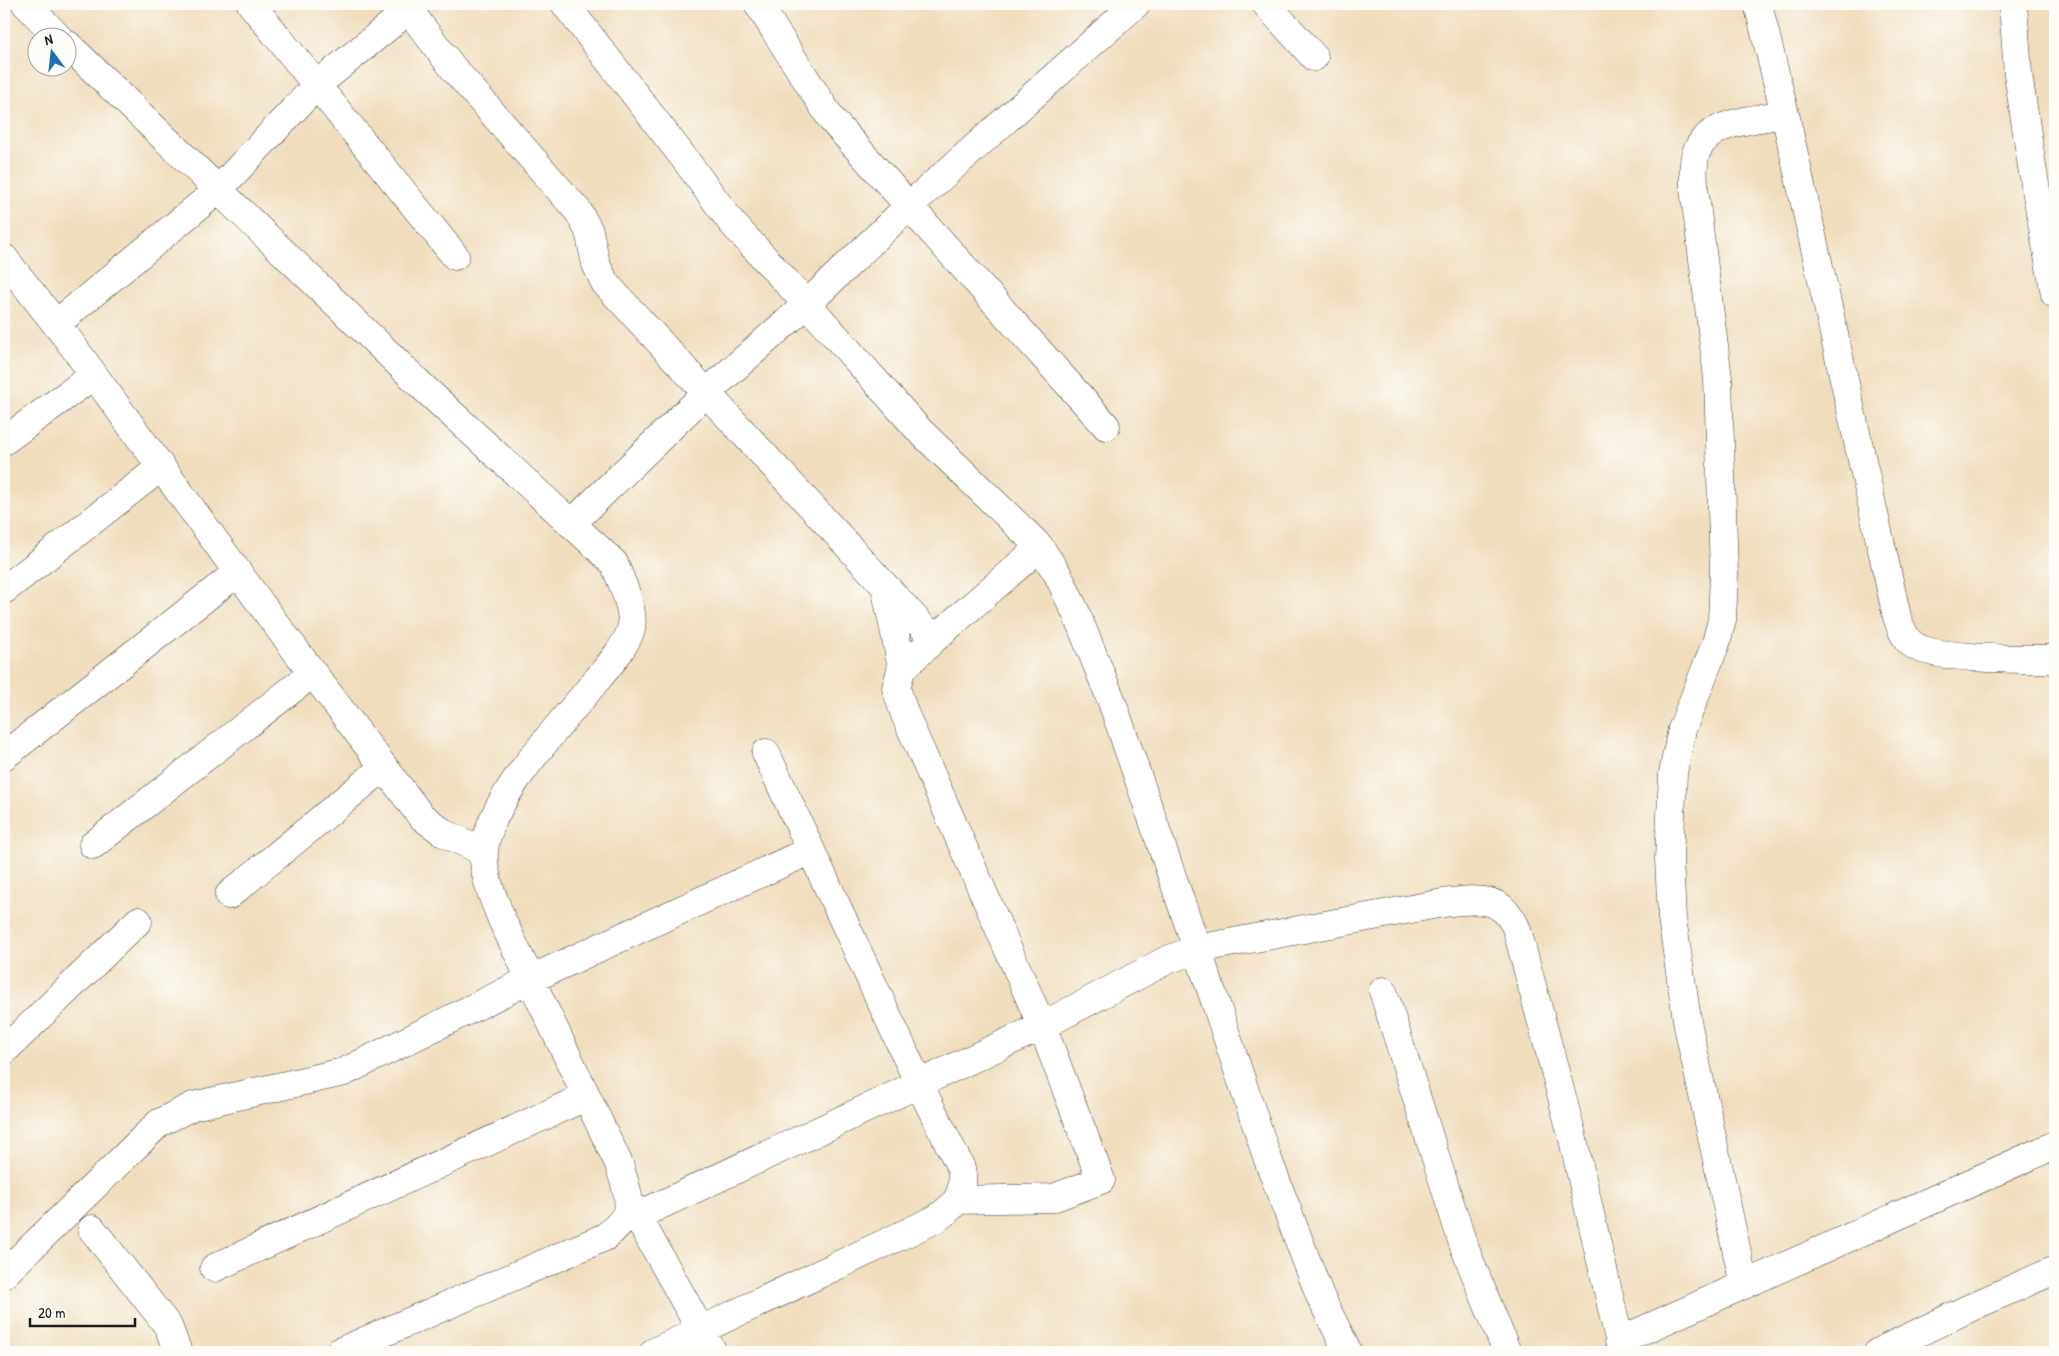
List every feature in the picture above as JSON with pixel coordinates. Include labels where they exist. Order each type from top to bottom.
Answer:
[{"type":"street","points":[[26,4],[49,28]]},
{"type":"street","points":[[251,4],[455,256]]},
{"type":"street","points":[[565,4],[732,223],[919,430],[1040,547],[1058,574],[1112,702],[1267,1157],[1320,1296],[1348,1352]]},
{"type":"street","points":[[758,4],[832,120],[1106,426]]},
{"type":"street","points":[[571,524],[706,393],[807,304],[909,206],[1136,4]]},
{"type":"street","points":[[1266,4],[1314,57]]},
{"type":"street","points":[[1758,4],[1785,114],[1892,598],[1903,631],[1912,644],[1926,650],[1960,656],[2055,659]]},
{"type":"street","points":[[2013,4],[2019,83],[2055,294]]},
{"type":"street","points":[[56,324],[218,190],[317,86],[410,6],[453,68],[578,211],[589,231],[596,264],[605,284],[934,639]]},
{"type":"street","points":[[78,55],[424,389],[614,564],[629,601],[631,629],[615,658],[516,780],[491,822],[484,852],[490,889],[502,920],[619,1164],[633,1210],[707,1341]]},
{"type":"street","points":[[1744,1285],[1688,1026],[1672,918],[1669,825],[1673,773],[1682,729],[1716,643],[1722,620],[1724,600],[1718,378],[1693,167],[1696,152],[1706,137],[1717,130],[1731,124],[1785,114]]},
{"type":"street","points":[[4,258],[56,324],[238,572],[421,816],[444,833],[484,852]]},
{"type":"street","points":[[4,440],[94,375]]},
{"type":"street","points":[[4,590],[161,467]]},
{"type":"street","points":[[901,670],[1040,547]]},
{"type":"street","points":[[4,756],[238,572]]},
{"type":"street","points":[[885,586],[902,667],[896,688],[905,715],[1042,1026],[1101,1180],[1053,1198],[958,1200]]},
{"type":"street","points":[[93,845],[313,673]]},
{"type":"street","points":[[654,1352],[707,1341],[936,1219],[958,1200],[962,1189],[963,1180],[960,1168],[919,1084],[766,753]]},
{"type":"street","points":[[229,895],[384,767]]},
{"type":"street","points":[[4,1274],[159,1123],[193,1106],[344,1072],[531,979],[810,850]]},
{"type":"street","points":[[340,1352],[605,1237],[622,1223],[633,1210],[919,1084],[1042,1026],[1167,960],[1197,948],[1443,903],[1472,900],[1488,901],[1503,908],[1512,917],[1525,956],[1571,1131],[1620,1347],[1744,1285],[2055,1145]]},
{"type":"street","points":[[4,1051],[138,921]]},
{"type":"street","points":[[1383,991],[1464,1244],[1507,1352]]},
{"type":"street","points":[[214,1268],[586,1097]]},
{"type":"street","points":[[92,1229],[168,1326],[178,1352]]},
{"type":"street","points":[[1878,1352],[1978,1304],[2055,1270]]}]
